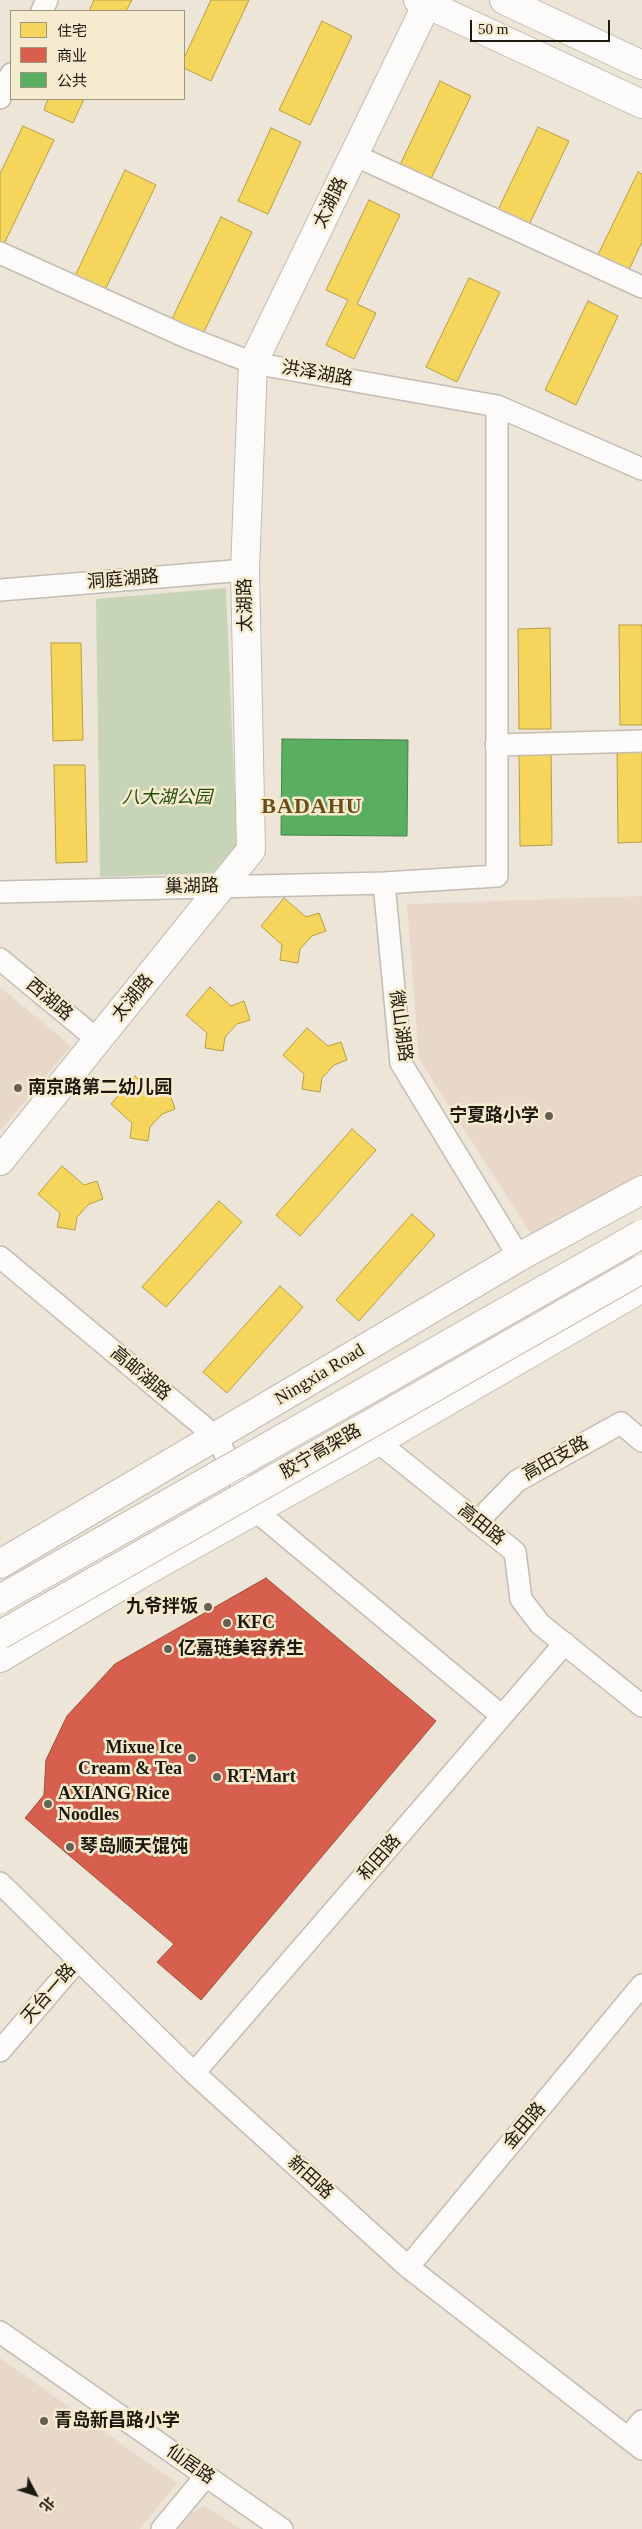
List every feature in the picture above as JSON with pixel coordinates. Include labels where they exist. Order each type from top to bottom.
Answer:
[{"type":"main road","points":[[504,0],[642,65]]},
{"type":"main road","points":[[424,2],[642,104]]},
{"type":"main road","name":"太湖路","points":[[0,1161],[99,1041],[251,850],[245,570],[253,363],[354,155],[424,2]]},
{"type":"main road","name":"Ningxia Road","points":[[0,1564],[519,1257],[642,1190]]},
{"type":"main road","name":"胶宁高架路","points":[[0,1599],[642,1234]]},
{"type":"main road","name":"胶宁高架路","points":[[0,1635],[642,1269]]},
{"type":"main road","points":[[0,1658],[139,1575],[378,1442],[642,1288]]},
{"type":"street","points":[[0,98],[10,76]]},
{"type":"street","points":[[354,155],[642,288]]},
{"type":"street","name":"洪泽湖路","points":[[0,252],[186,337],[253,363],[497,406],[642,469]]},
{"type":"street","points":[[497,406],[496,745],[642,741]]},
{"type":"street","name":"洞庭湖路","points":[[0,590],[245,570]]},
{"type":"street","name":"巢湖路","points":[[0,892],[384,883],[497,876],[496,745]]},
{"type":"street","name":"微山湖路","points":[[384,883],[401,1063],[519,1257]]},
{"type":"street","name":"西湖路","points":[[0,959],[99,1041]]},
{"type":"street","name":"高邮湖路","points":[[0,1257],[216,1437],[256,1511]]},
{"type":"street","name":"高田支路","points":[[478,1522],[518,1480],[620,1423],[642,1441]]},
{"type":"street","name":"高田路","points":[[378,1442],[515,1552],[521,1599],[540,1624],[642,1706]]},
{"type":"street","points":[[256,1511],[502,1716]]},
{"type":"street","name":"和田路","points":[[194,2073],[565,1643]]},
{"type":"street","name":"新田路","points":[[0,1883],[194,2073],[408,2266],[635,2444]]},
{"type":"street","name":"天台一路","points":[[0,2051],[78,1960]]},
{"type":"street","name":"金田路","points":[[408,2266],[642,1985]]},
{"type":"street","name":"仙居路","points":[[0,2332],[282,2529]]},
{"type":"street","points":[[635,2444],[642,2421]]},
{"type":"street","points":[[162,2529],[206,2476]]},
{"type":"shaded area","name":"宁夏路小学","points":[[642,896],[642,1174],[533,1237],[419,1059],[407,904]]},
{"type":"shaded area","name":"南京路第二幼儿园","points":[[0,987],[71,1046],[0,1131]]},
{"type":"shaded area","name":"青岛新昌路小学","points":[[0,2358],[177,2483],[140,2529],[0,2529]]},
{"type":"shaded area","points":[[205,2506],[241,2529],[177,2529],[190,2513]]},
{"type":"green space","name":"八大湖公园","points":[[226,588],[237,847],[212,873],[100,877],[96,599]]},
{"type":"building: 住宅","points":[[94,0],[132,0],[127,10],[89,10]]},
{"type":"building: 住宅","points":[[211,0],[249,0],[211,81],[185,68],[185,56]]},
{"type":"building: 住宅","points":[[322,21],[352,36],[310,125],[279,110]]},
{"type":"building: 住宅","points":[[440,81],[471,96],[428,185],[397,171]]},
{"type":"building: 住宅","points":[[48,100],[84,100],[73,123],[44,110]]},
{"type":"building: 住宅","points":[[23,126],[54,140],[3,246],[0,245],[0,174]]},
{"type":"building: 住宅","points":[[538,127],[569,141],[526,231],[495,216]]},
{"type":"building: 住宅","points":[[271,128],[301,142],[268,214],[238,201]]},
{"type":"building: 住宅","points":[[125,170],[156,185],[105,290],[75,276]]},
{"type":"building: 住宅","points":[[638,172],[642,174],[642,242],[626,276],[595,261]]},
{"type":"building: 住宅","points":[[369,200],[400,215],[357,304],[376,313],[354,359],[326,345],[348,300],[326,290]]},
{"type":"building: 住宅","points":[[221,217],[252,232],[201,338],[170,323]]},
{"type":"building: 住宅","points":[[469,278],[500,292],[457,382],[426,367]]},
{"type":"building: 住宅","points":[[588,301],[618,316],[576,405],[545,390]]},
{"type":"building: 住宅","points":[[619,625],[642,625],[642,725],[620,725]]},
{"type":"building: 住宅","points":[[550,628],[551,729],[519,729],[518,629]]},
{"type":"building: 住宅","points":[[51,643],[81,643],[83,740],[53,741]]},
{"type":"building: 住宅","points":[[617,742],[642,742],[642,842],[618,843]]},
{"type":"building: 住宅","points":[[519,745],[551,745],[552,845],[520,846]]},
{"type":"building: 住宅","points":[[54,765],[85,765],[87,862],[56,863]]},
{"type":"building: 住宅","points":[[284,898],[306,917],[319,913],[326,931],[312,936],[300,949],[298,963],[280,960],[282,945],[261,926]]},
{"type":"building: 住宅","points":[[210,987],[231,1006],[244,1001],[250,1020],[237,1024],[225,1037],[223,1051],[205,1048],[207,1033],[186,1015]]},
{"type":"building: 住宅","points":[[307,1028],[328,1046],[341,1042],[347,1060],[334,1065],[322,1078],[320,1092],[302,1089],[304,1074],[283,1055]]},
{"type":"building: 住宅","points":[[135,1076],[156,1095],[169,1091],[175,1109],[162,1114],[150,1127],[148,1141],[130,1138],[132,1123],[111,1104]]},
{"type":"building: 住宅","points":[[352,1129],[376,1150],[300,1236],[276,1215]]},
{"type":"building: 住宅","points":[[62,1166],[84,1185],[97,1181],[103,1199],[89,1204],[77,1217],[75,1230],[57,1227],[60,1213],[38,1194]]},
{"type":"building: 住宅","points":[[219,1201],[242,1222],[166,1307],[142,1287]]},
{"type":"building: 住宅","points":[[412,1214],[435,1235],[359,1321],[336,1300]]},
{"type":"building: 住宅","points":[[280,1286],[303,1307],[227,1393],[203,1372]]},
{"type":"building: 商业","name":"RT-Mart","points":[[266,1578],[436,1721],[201,2000],[157,1962],[174,1944],[25,1818],[44,1795],[46,1760],[67,1716],[115,1664]]},
{"type":"building: 公共","points":[[282,739],[408,740],[407,836],[281,835]]},
{"type":"place","name":"南京路第二幼儿园","points":[[18,1088]]},
{"type":"place","name":"宁夏路小学","points":[[549,1116]]},
{"type":"place","name":"九爷拌饭","points":[[208,1607]]},
{"type":"place","name":"KFC","points":[[227,1623]]},
{"type":"place","name":"亿嘉琏美容养生","points":[[168,1649]]},
{"type":"place","name":"Mixue Ice Cream & Tea","points":[[192,1758]]},
{"type":"place","name":"RT-Mart","points":[[217,1777]]},
{"type":"place","name":"AXIANG Rice Noodles","points":[[48,1804]]},
{"type":"place","name":"琴岛顺天馄饨","points":[[70,1847]]},
{"type":"place","name":"青岛新昌路小学","points":[[44,2421]]},
{"type":"district","name":"BADAHU","points":[[312,807]]}]
